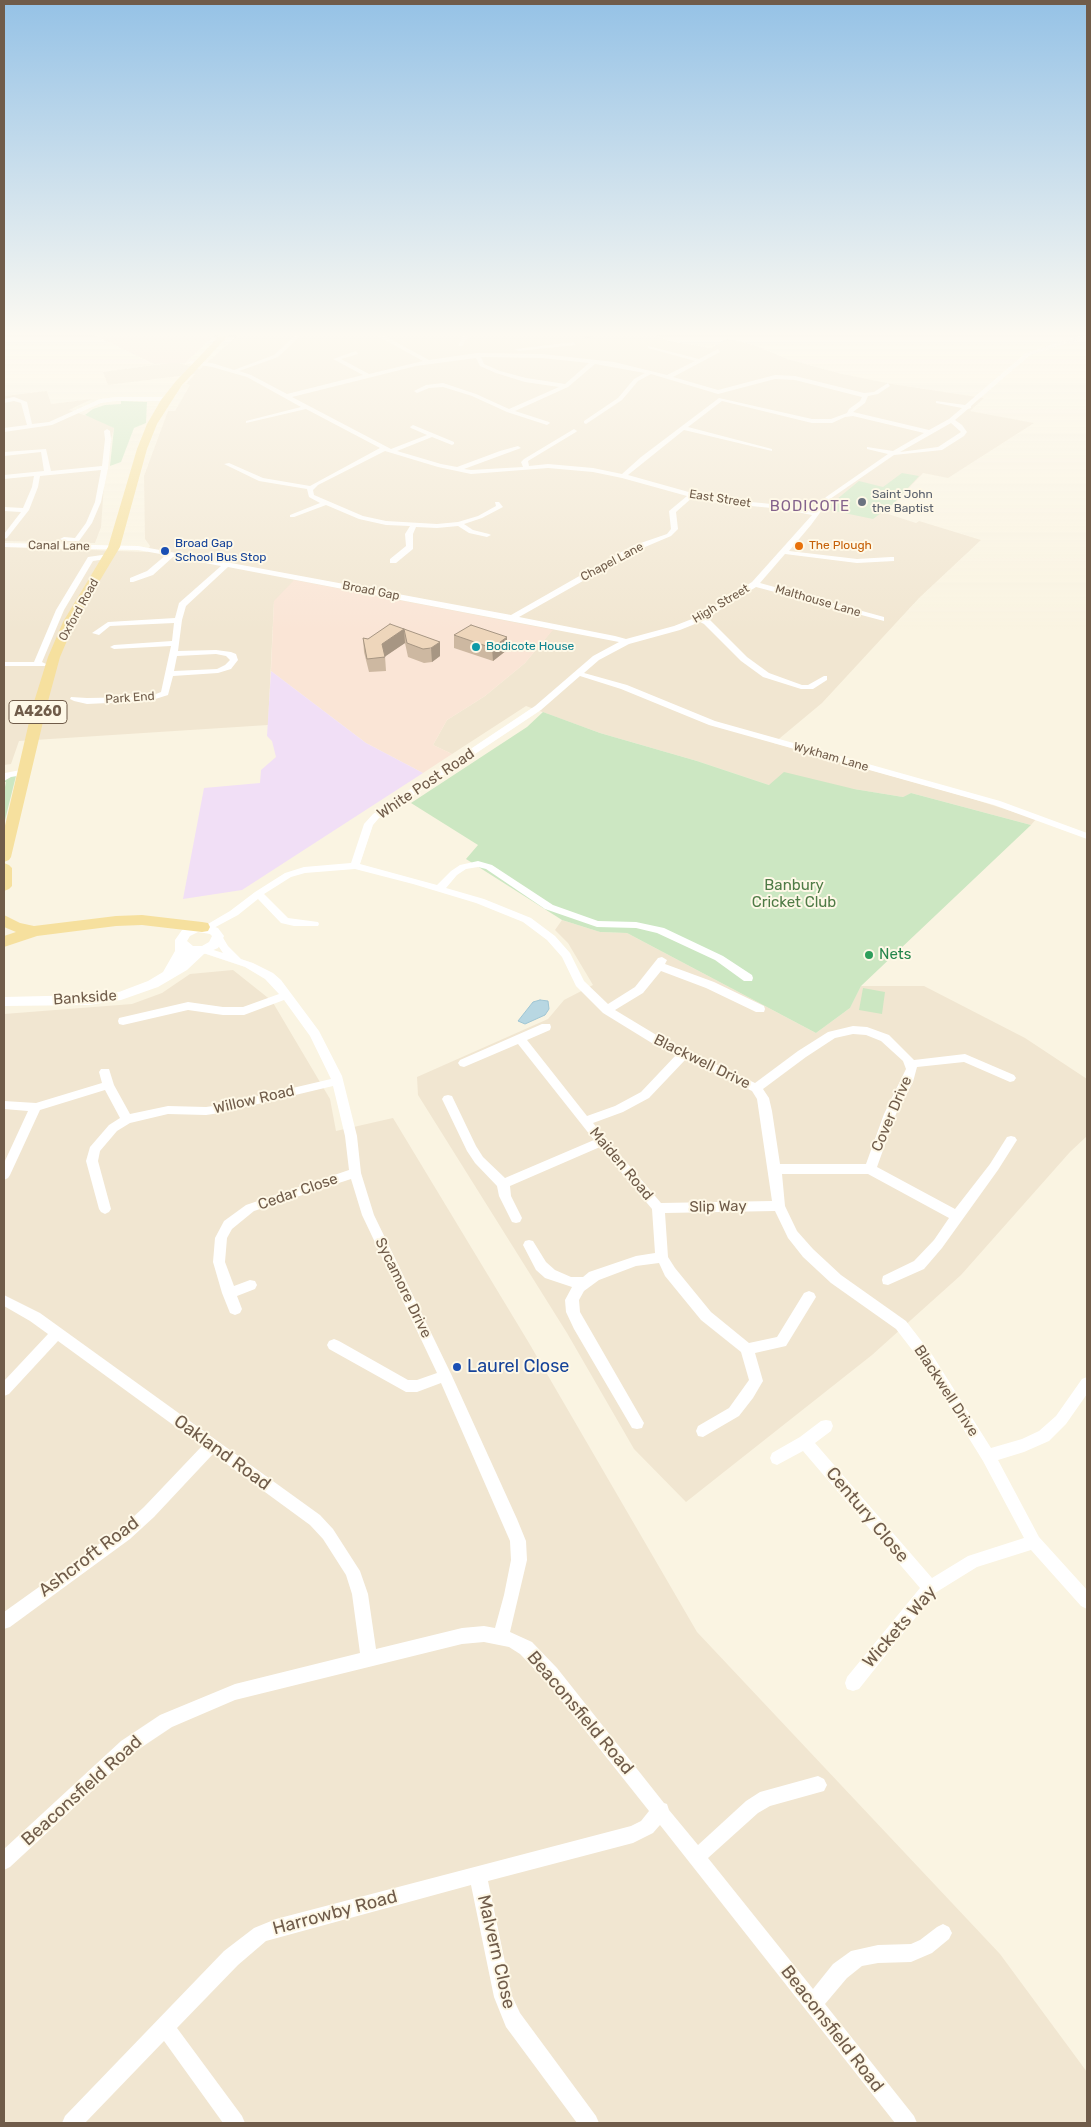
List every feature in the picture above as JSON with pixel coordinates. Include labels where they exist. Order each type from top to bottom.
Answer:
[{"type":"main road","name":"Oxford Road","points":[[4,857],[6,841],[26,772],[40,705],[54,657],[69,622],[111,552],[148,433]]},
{"type":"main road","points":[[4,868],[4,886]]},
{"type":"main road","points":[[4,920],[15,927],[35,931]]},
{"type":"main road","points":[[4,942],[35,931],[116,921],[159,922],[204,928]]},
{"type":"main road","points":[[159,922],[174,932],[182,942]]},
{"type":"street","points":[[4,540],[77,540],[89,523],[98,502],[105,468],[107,433]]},
{"type":"street","name":"East Street","points":[[354,433],[388,450],[425,463],[457,470],[487,472],[560,466],[623,476],[691,496],[724,502],[782,507],[815,514]]},
{"type":"street","points":[[428,433],[452,443]]},
{"type":"street","points":[[526,468],[524,462],[526,460],[570,433]]},
{"type":"street","points":[[623,476],[643,458],[678,433]]},
{"type":"street","points":[[705,433],[770,450]]},
{"type":"street","name":"High Street","points":[[577,673],[596,658],[626,642],[677,628],[700,619],[755,584],[809,524],[828,498],[892,454],[927,433]]},
{"type":"street","points":[[869,448],[892,454],[929,451],[947,445],[963,433]]},
{"type":"street","points":[[227,464],[261,480],[311,488],[388,450],[432,435]]},
{"type":"street","points":[[457,470],[502,452],[518,448]]},
{"type":"street","points":[[4,454],[44,450],[48,474]]},
{"type":"street","points":[[4,477],[105,468]]},
{"type":"street","points":[[4,540],[26,510],[35,487],[37,474]]},
{"type":"street","points":[[311,488],[309,493],[311,496],[361,518],[414,525],[437,526],[459,524],[499,505],[509,508]]},
{"type":"street","name":"Chapel Lane","points":[[512,618],[635,548],[669,535],[675,529],[672,511],[691,496]]},
{"type":"street","points":[[292,516],[325,503]]},
{"type":"street","points":[[4,509],[26,510]]},
{"type":"street","points":[[459,524],[471,532],[487,535]]},
{"type":"street","points":[[409,559],[396,559],[410,547],[409,534],[414,525]]},
{"type":"street","name":"Canal Lane","points":[[4,540],[97,547],[111,552]]},
{"type":"street","points":[[37,664],[60,610],[97,547]]},
{"type":"street","name":"Broad Gap","points":[[111,552],[138,548],[228,563],[615,638],[626,642]]},
{"type":"street","points":[[91,559],[111,552]]},
{"type":"street","points":[[783,552],[857,561],[891,559]]},
{"type":"street","points":[[133,580],[150,573],[172,554]]},
{"type":"street","name":"Park End","points":[[74,699],[87,701],[156,698],[161,696],[167,690],[178,620],[186,601],[228,563]]},
{"type":"street","name":"Malthouse Lane","points":[[755,584],[881,619]]},
{"type":"street","points":[[700,619],[707,622],[744,659],[766,675],[801,687],[810,687],[824,678]]},
{"type":"street","points":[[96,633],[108,624],[178,620]]},
{"type":"street","points":[[114,647],[175,643]]},
{"type":"street","name":"Park End","points":[[170,674],[218,671],[228,667],[234,660],[233,656],[216,652],[174,654]]},
{"type":"street","points":[[4,664],[53,664]]},
{"type":"street","name":"Wykham Lane","points":[[577,673],[624,687],[712,723],[997,803],[1087,836]]},
{"type":"street","name":"White Post Road","points":[[355,866],[369,824],[376,816],[538,708],[577,673]]},
{"type":"street","points":[[4,778],[8,775],[26,772]]},
{"type":"street","points":[[439,889],[458,870],[478,864],[489,867],[549,907],[596,924],[636,925],[660,930],[719,958],[748,978]]},
{"type":"street","points":[[202,950],[190,950],[182,942],[186,933],[204,928],[234,913],[258,894],[288,875],[304,870],[355,866]]},
{"type":"street","name":"Blackwell Drive","points":[[355,866],[480,901],[528,920],[551,938],[566,955],[580,982],[607,1010],[659,1042],[756,1088],[763,1098],[766,1111],[775,1169],[778,1206],[792,1234],[808,1253],[836,1279],[901,1325],[928,1360],[988,1456],[1034,1542],[1084,1598]]},
{"type":"street","points":[[258,894],[285,920],[294,923],[314,924]]},
{"type":"street","points":[[204,928],[214,930],[218,937],[234,913]]},
{"type":"street","name":"Bankside","points":[[4,1002],[106,999],[143,989],[182,967],[202,950],[214,945],[218,937]]},
{"type":"street","name":"Sycamore Drive","points":[[218,937],[228,952],[240,961],[269,976],[287,995],[315,1034],[338,1081],[351,1136],[355,1173],[368,1215],[445,1376],[518,1541],[519,1560],[500,1638]]},
{"type":"street","name":"Bankside","points":[[163,978],[178,958],[182,942]]},
{"type":"street","name":"Sycamore Drive","points":[[202,950],[240,961]]},
{"type":"street","points":[[607,1010],[639,990],[661,963],[710,984],[760,1009]]},
{"type":"street","points":[[123,1021],[188,1006],[223,1011],[244,1011],[287,995]]},
{"type":"street","points":[[464,1063],[546,1027]]},
{"type":"street","name":"Cover Drive","points":[[756,1088],[819,1043],[843,1031],[867,1031],[885,1038],[898,1049],[912,1069],[890,1114],[870,1169]]},
{"type":"street","name":"Maiden Road","points":[[519,1038],[585,1122],[658,1208],[662,1257],[675,1279],[706,1316],[747,1349]]},
{"type":"street","points":[[585,1122],[645,1095],[684,1054]]},
{"type":"street","points":[[910,1064],[965,1058],[1010,1078]]},
{"type":"street","points":[[105,1072],[108,1085],[126,1119]]},
{"type":"street","name":"Willow Road","points":[[105,1209],[92,1161],[94,1150],[113,1128],[126,1119],[168,1110],[206,1111],[220,1109],[338,1081]]},
{"type":"street","points":[[6,1105],[36,1107],[108,1085]]},
{"type":"street","points":[[448,1098],[471,1148],[479,1160],[503,1184],[505,1196],[516,1218]]},
{"type":"street","points":[[4,1175],[36,1107]]},
{"type":"street","points":[[888,1280],[919,1265],[938,1244],[956,1216],[994,1167],[1010,1140]]},
{"type":"street","points":[[503,1184],[602,1141]]},
{"type":"street","points":[[775,1169],[870,1169],[956,1216]]},
{"type":"street","name":"Cedar Close","points":[[235,1308],[219,1262],[221,1238],[228,1225],[250,1208],[355,1173]]},
{"type":"street","name":"Slip Way","points":[[658,1208],[778,1206]]},
{"type":"street","points":[[529,1245],[541,1266],[550,1274],[571,1282],[586,1282]]},
{"type":"street","points":[[637,1423],[573,1312],[572,1300],[579,1287],[612,1268],[636,1261],[662,1257]]},
{"type":"street","points":[[229,1293],[250,1285]]},
{"type":"street","points":[[703,1431],[734,1412],[756,1381],[747,1349],[781,1342],[809,1297]]},
{"type":"street","name":"Oakland Road","points":[[4,1300],[17,1306],[57,1333],[315,1520],[328,1534],[352,1571],[360,1594],[369,1658]]},
{"type":"street","points":[[4,1390],[57,1333]]},
{"type":"street","points":[[334,1345],[406,1386],[417,1386],[445,1376]]},
{"type":"street","points":[[988,1456],[1024,1445],[1044,1436],[1060,1420],[1087,1383]]},
{"type":"street","points":[[777,1458],[805,1442],[826,1426]]},
{"type":"street","name":"Century Close","points":[[805,1442],[930,1588]]},
{"type":"street","name":"Ashcroft Road","points":[[4,1621],[125,1534],[149,1512],[212,1445]]},
{"type":"street","name":"Wickets Way","points":[[853,1683],[930,1588],[974,1561],[1034,1542]]},
{"type":"street","name":"Beaconsfield Road","points":[[4,1861],[127,1747],[166,1721],[235,1692],[462,1636],[484,1634],[511,1640],[526,1648],[536,1657],[661,1810],[696,1858],[907,2123]]},
{"type":"street","points":[[696,1858],[752,1807],[766,1798],[818,1785]]},
{"type":"street","name":"Harrowby Road","points":[[72,2123],[230,1958],[260,1934],[276,1928],[633,1834],[646,1827],[661,1810]]},
{"type":"street","name":"Malvern Close","points":[[478,1874],[503,1997],[513,2020],[590,2123]]},
{"type":"street","points":[[813,2004],[840,1970],[858,1958],[878,1954],[911,1953],[926,1947],[943,1933]]},
{"type":"street","points":[[165,2027],[235,2123]]},
{"type":"shaded area","points":[[4,433],[113,433],[106,457],[101,527],[95,543],[4,541]]},
{"type":"shaded area","points":[[160,433],[1018,433],[948,478],[923,473],[894,504],[882,512],[981,540],[919,598],[822,703],[774,743],[967,797],[1036,819],[1031,825],[911,793],[903,797],[854,789],[769,785],[697,761],[600,733],[526,706],[452,754],[433,745],[447,720],[485,696],[525,663],[552,630],[274,601],[268,725],[19,741],[11,764],[4,765],[4,547],[147,552],[150,546],[145,539],[144,476]]},
{"type":"shaded area","points":[[294,580],[553,630],[525,663],[485,696],[447,720],[433,745],[452,754],[423,773],[366,743],[271,671],[274,601]]},
{"type":"shaded area","points":[[271,671],[366,743],[423,773],[242,890],[183,899],[204,788],[260,783],[261,770],[276,757],[272,741],[267,736]]},
{"type":"shaded area","points":[[562,920],[600,932],[627,933],[816,1033],[850,1008],[861,986],[924,986],[1025,1038],[1087,1079],[1087,1136],[1070,1152],[961,1275],[872,1355],[686,1502],[634,1449],[567,1333],[418,1095],[417,1077],[548,1019],[564,1000],[593,985],[568,943],[555,930]]},
{"type":"shaded area","points":[[233,970],[272,1001],[330,1099],[336,1131],[393,1118],[529,1343],[697,1632],[1000,1954],[1087,2072],[1087,2123],[4,2123],[4,1014],[132,1004],[162,993],[190,974]]},
{"type":"green space","points":[[113,433],[132,433],[121,462],[110,466]]},
{"type":"green space","points":[[902,473],[919,476],[893,504],[873,519],[825,509],[859,481],[883,487]]},
{"type":"green space","name":"Banbury Cricket Club","points":[[543,712],[600,733],[697,761],[769,785],[784,772],[854,789],[903,797],[911,793],[1031,825],[861,986],[850,1008],[816,1033],[627,933],[600,932],[562,920],[466,859],[478,845],[411,803],[527,727]]},
{"type":"green space","points":[[16,775],[4,824],[4,792],[6,782],[4,782],[7,778]]},
{"type":"green space","points":[[863,988],[885,992],[882,1014],[859,1010]]},
{"type":"water","points":[[540,1000],[548,1001],[549,1009],[545,1015],[525,1024],[518,1021],[533,1002]]},
{"type":"building","points":[[390,624],[404,629],[382,644],[385,657],[367,659],[363,638],[368,639]]},
{"type":"building","points":[[471,625],[507,637],[492,648],[454,635]]},
{"type":"building","points":[[404,629],[440,642],[431,648],[423,649],[407,643]]},
{"type":"place","name":"Saint John the Baptist","points":[[862,502]]},
{"type":"place","name":"The Plough","points":[[799,546]]},
{"type":"place","name":"Broad Gap School Bus Stop","points":[[165,551]]},
{"type":"place","name":"Bodicote House","points":[[476,647]]},
{"type":"place","name":"Nets","points":[[869,955]]},
{"type":"place","name":"Laurel Close","points":[[457,1367]]},
{"type":"district","name":"BODICOTE","points":[[810,507]]}]
